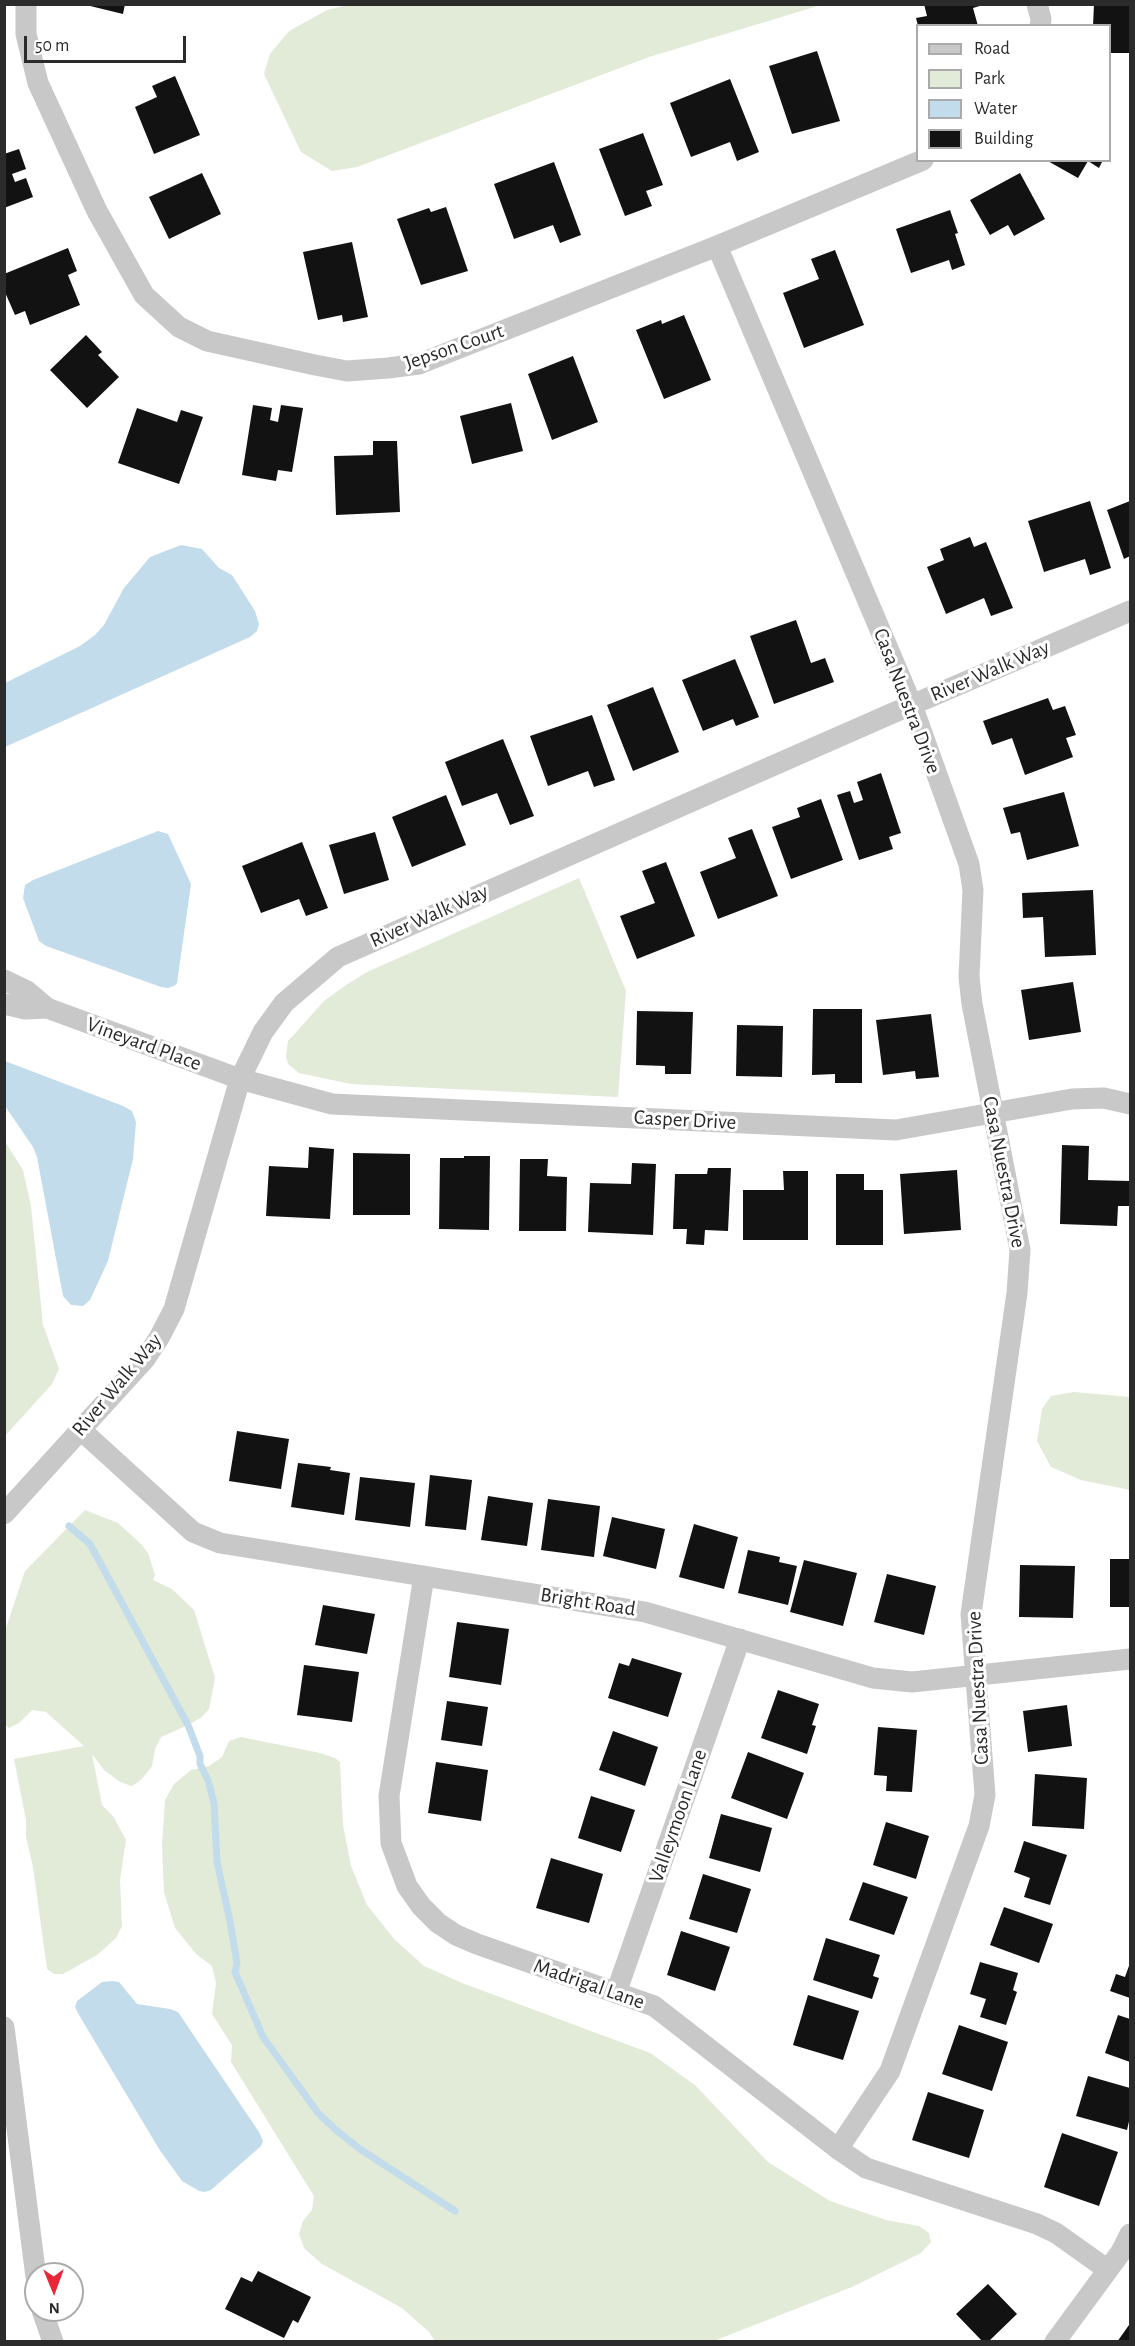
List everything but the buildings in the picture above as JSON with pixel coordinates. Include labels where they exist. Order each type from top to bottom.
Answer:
[{"type":"street","name":"Jepson Court","points":[[26,4],[26,34],[38,83],[97,211],[144,295],[164,316],[179,327],[207,341],[346,371],[419,364],[717,246],[918,162]]},
{"type":"street","points":[[1038,4],[1040,24]]},
{"type":"street","name":"Casa Nuestra Drive","points":[[717,246],[912,705],[971,874],[973,890],[969,977],[972,1004],[1020,1250],[1017,1293],[971,1614],[985,1795],[979,1826],[890,2070],[838,2149]]},
{"type":"street","name":"River Walk Way","points":[[4,1514],[145,1359],[159,1338],[174,1309],[240,1079],[264,1032],[284,1003],[338,957],[1131,611]]},
{"type":"street","name":"Vineyard Place","points":[[4,980],[27,991],[47,1008],[240,1079]]},
{"type":"street","name":"Vineyard Place","points":[[4,1004],[25,1009],[47,1008]]},
{"type":"street","name":"Casper Drive","points":[[240,1079],[332,1104],[896,1130],[1072,1099],[1104,1098],[1131,1104]]},
{"type":"street","name":"Bright Road","points":[[81,1430],[193,1532],[220,1543],[645,1612],[873,1678],[912,1682],[1131,1659]]},
{"type":"street","name":"Madrigal Lane","points":[[424,1576],[389,1796],[391,1843],[407,1886],[421,1906],[438,1923],[456,1935],[654,2006],[838,2149],[866,2168],[1037,2224],[1056,2233],[1108,2270]]},
{"type":"street","name":"Valleymoon Lane","points":[[616,1993],[740,1639]]},
{"type":"street","points":[[4,2027],[11,2122],[34,2262]]},
{"type":"street","points":[[1055,2342],[1108,2270],[1131,2234]]},
{"type":"street","points":[[46,2322],[53,2342]]},
{"type":"green space","points":[[352,4],[821,5],[649,57],[357,167],[332,171],[301,152],[264,74],[270,54],[289,31],[327,10]]},
{"type":"green space","points":[[579,878],[626,991],[618,1097],[351,1084],[299,1073],[288,1064],[286,1056],[288,1041],[324,1001],[346,985],[367,972]]},
{"type":"green space","points":[[4,1140],[23,1170],[31,1206],[43,1325],[59,1369],[52,1384],[5,1436]]},
{"type":"green space","points":[[1074,1392],[1130,1397],[1130,1490],[1081,1480],[1051,1467],[1037,1441],[1042,1409],[1051,1396]]},
{"type":"green space","points":[[85,1510],[118,1523],[141,1544],[148,1553],[155,1575],[153,1580],[172,1589],[194,1610],[215,1678],[209,1709],[202,1717],[161,1737],[155,1749],[152,1766],[141,1780],[132,1786],[120,1782],[104,1770],[92,1754],[102,1805],[113,1816],[126,1840],[120,1880],[122,1926],[116,1938],[97,1955],[63,1974],[54,1974],[47,1969],[33,1867],[26,1837],[26,1820],[14,1759],[84,1746],[46,1712],[32,1710],[19,1723],[9,1728],[5,1725],[5,1631],[25,1571]]},
{"type":"green space","points":[[241,1737],[320,1753],[340,1762],[343,1825],[351,1866],[367,1905],[395,1940],[424,1966],[462,1983],[650,2053],[695,2085],[768,2162],[830,2201],[886,2220],[919,2226],[929,2233],[931,2242],[921,2253],[852,2287],[711,2342],[435,2341],[429,2332],[402,2308],[322,2264],[304,2248],[299,2234],[303,2221],[312,2210],[314,2196],[231,2062],[232,2045],[212,2014],[216,1983],[212,1966],[196,1954],[175,1928],[164,1892],[162,1846],[165,1800],[174,1784],[191,1770],[209,1766],[222,1757],[229,1741]]},
{"type":"water","points":[[181,545],[202,549],[219,568],[232,575],[255,611],[259,624],[257,631],[250,637],[5,747],[5,683],[80,646],[95,635],[104,625],[124,588],[150,557]]},
{"type":"water","points":[[158,831],[168,834],[191,884],[177,983],[174,986],[161,987],[46,946],[39,941],[23,898],[25,885]]},
{"type":"water","points":[[5,1061],[123,1106],[132,1111],[136,1122],[133,1159],[108,1261],[90,1300],[83,1306],[71,1305],[63,1296],[37,1157],[33,1147],[5,1106]]},
{"type":"water","points":[[102,1982],[119,1982],[137,2004],[178,2012],[259,2132],[263,2141],[261,2146],[211,2190],[199,2191],[182,2181],[159,2149],[75,2007],[77,2001]]},
{"type":"waterway","points":[[69,1526],[90,1544],[188,1725],[200,1756],[200,1764],[208,1780],[214,1803],[217,1862],[237,1963],[235,1972],[263,2037],[318,2113],[336,2130],[360,2149],[455,2211]]}]
